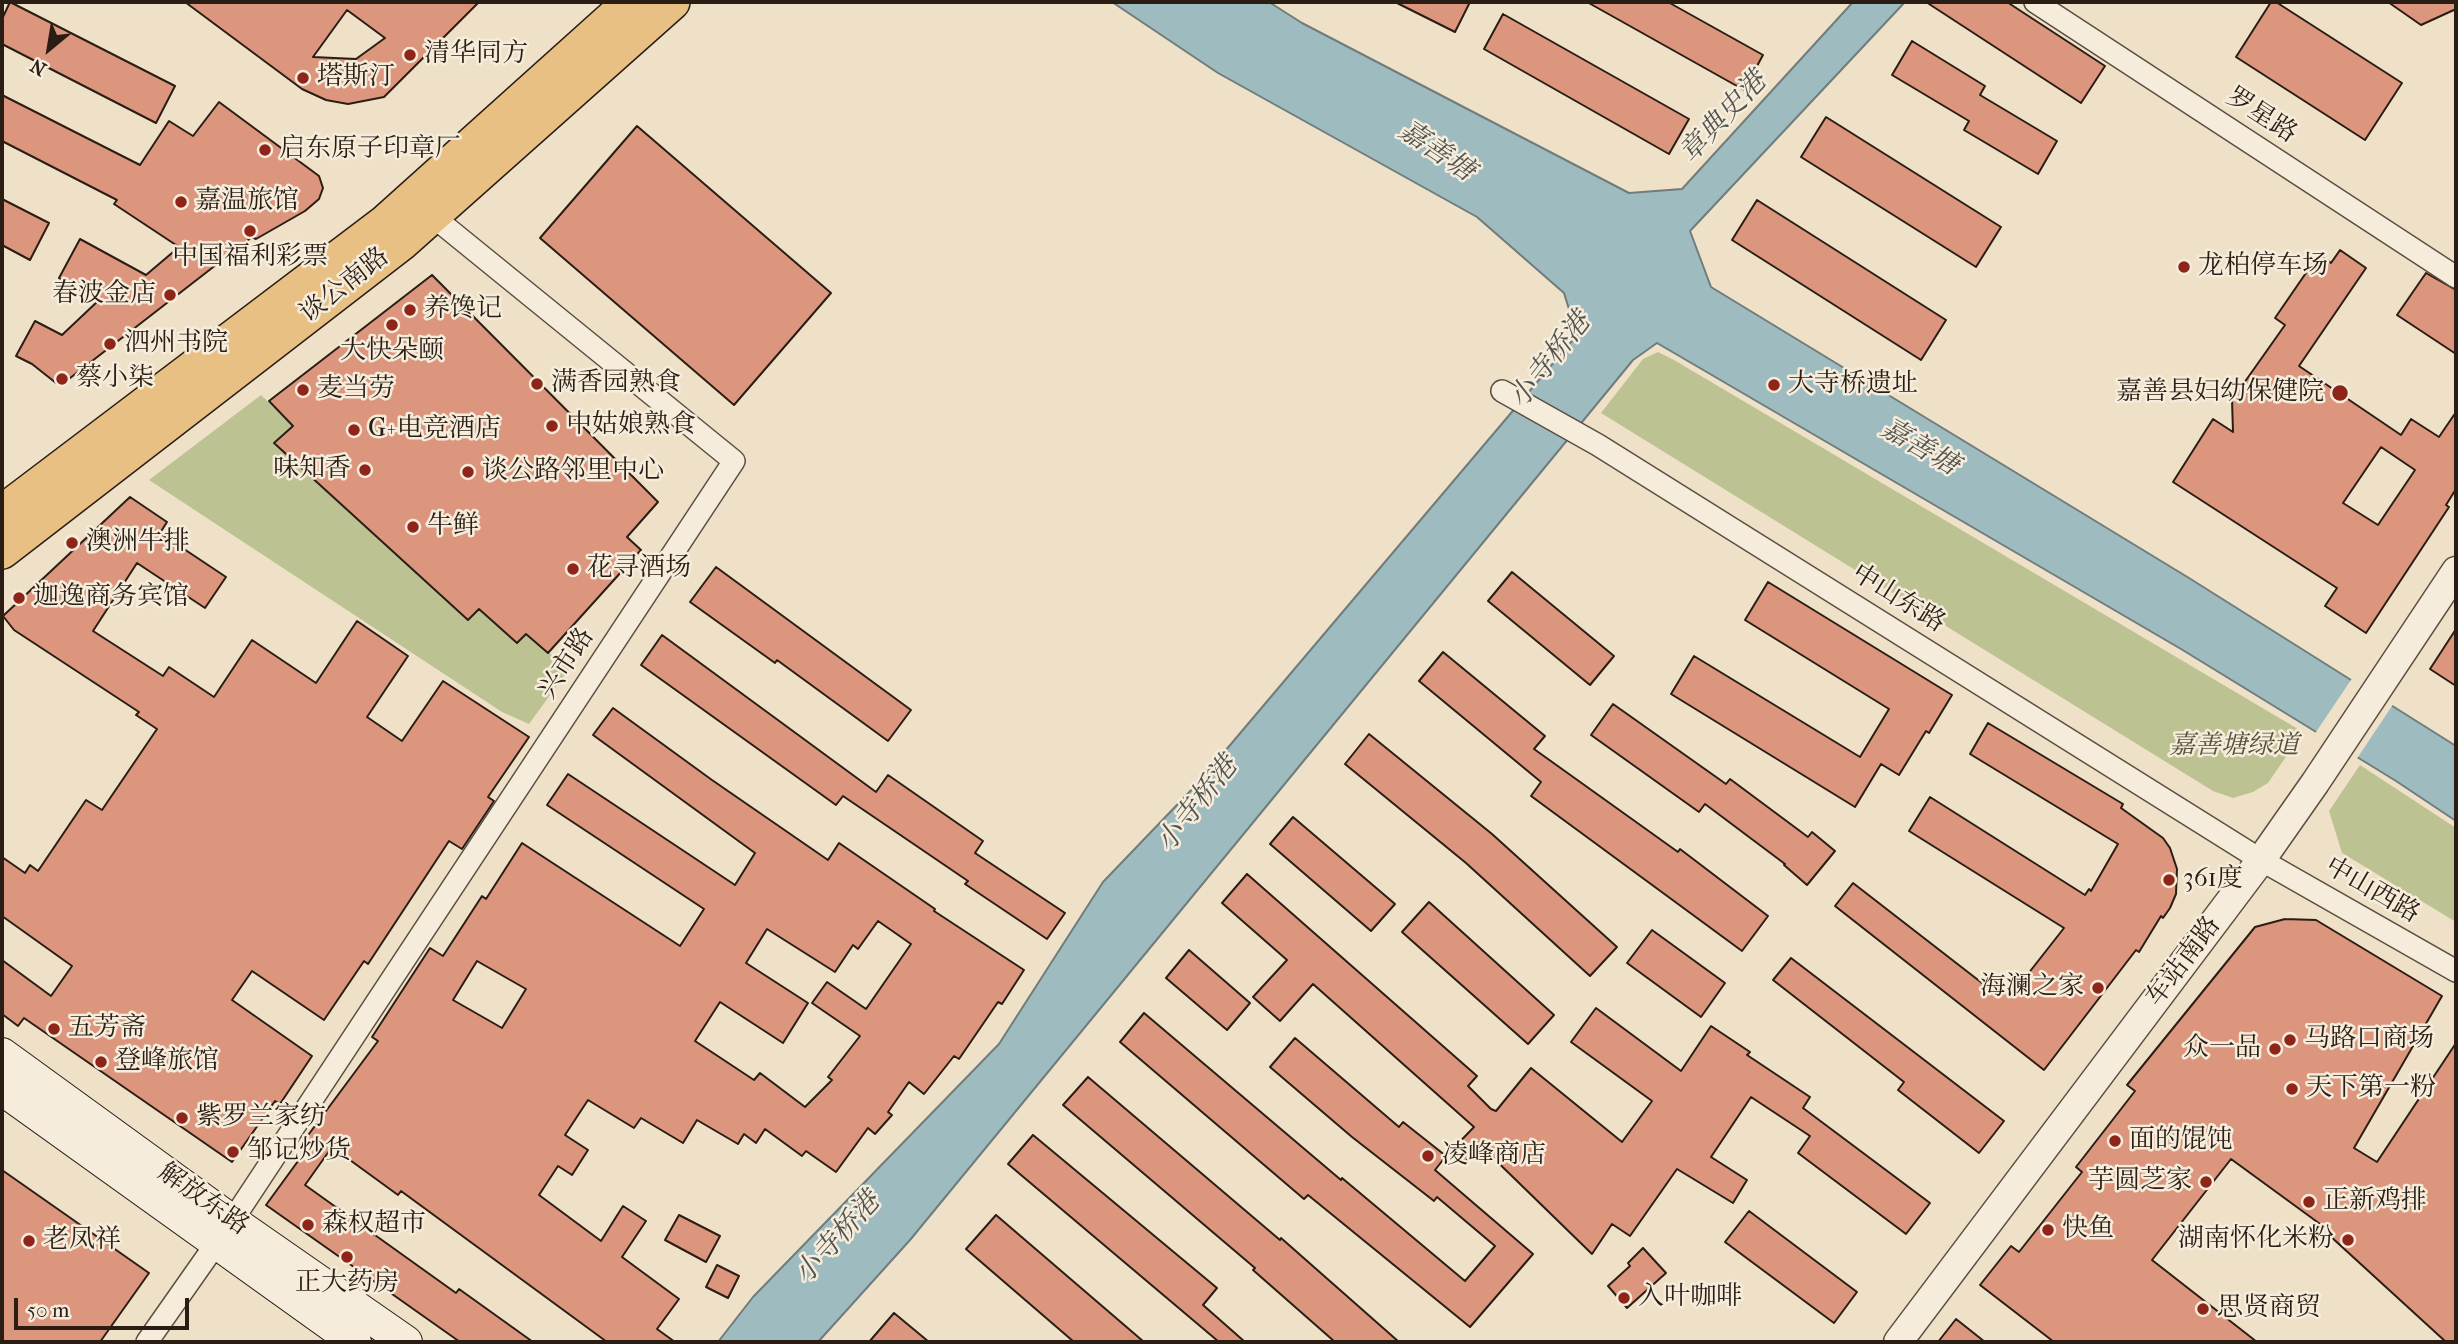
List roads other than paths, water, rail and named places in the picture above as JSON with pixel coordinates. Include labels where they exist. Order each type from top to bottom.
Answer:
[{"type":"main road","name":"谈公南路","points":[[2,551],[401,243],[422,207],[631,2]]},
{"type":"main road","name":"谈公南路","points":[[2,513],[385,223],[422,207],[672,2]]},
{"type":"main road","name":"解放东路","points":[[2,1054],[225,1233],[355,1342]]},
{"type":"main road","name":"解放东路","points":[[2,1088],[225,1233],[406,1342]]},
{"type":"street","name":"罗星路","points":[[2035,2],[2456,277]]},
{"type":"street","name":"兴市路","points":[[225,1233],[734,461],[422,207]]},
{"type":"street","name":"中山东路","points":[[1502,391],[1598,445],[2261,860]]},
{"type":"street","name":"车站南路","points":[[1898,1342],[2261,860],[2456,571]]},
{"type":"street","name":"中山西路","points":[[2261,860],[2456,971]]},
{"type":"street","points":[[146,1342],[225,1233]]},
{"type":"water","points":[[1112,2],[1269,2],[1302,23],[1629,193],[1682,189],[1853,2],[1905,2],[1690,231],[1711,287],[2189,578],[2456,746],[2456,821],[2181,649],[1657,343],[1633,360],[910,1240],[818,1342],[718,1342],[753,1297],[999,1044],[1103,882],[1198,783],[1577,335],[1564,293],[1477,217],[1218,73]]},
{"type":"place","name":"清华同方","points":[[410,55]]},
{"type":"place","name":"塔斯汀","points":[[303,78]]},
{"type":"place","name":"启东原子印章厂","points":[[265,150]]},
{"type":"place","name":"嘉温旅馆","points":[[181,202]]},
{"type":"place","name":"中国福利彩票","points":[[250,231]]},
{"type":"place","name":"龙柏停车场","points":[[2184,267]]},
{"type":"place","name":"春波金店","points":[[170,295]]},
{"type":"place","name":"养馋记","points":[[410,310]]},
{"type":"place","name":"大快朵颐","points":[[392,325]]},
{"type":"place","name":"泗州书院","points":[[110,344]]},
{"type":"place","name":"蔡小柒","points":[[62,379]]},
{"type":"place","name":"满香园熟食","points":[[537,384]]},
{"type":"place","name":"大寺桥遗址","points":[[1774,385]]},
{"type":"place","name":"麦当劳","points":[[303,390]]},
{"type":"place","name":"嘉善县妇幼保健院","points":[[2340,393]]},
{"type":"place","name":"中姑娘熟食","points":[[552,426]]},
{"type":"place","name":"G+电竞酒店","points":[[354,430]]},
{"type":"place","name":"味知香","points":[[365,470]]},
{"type":"place","name":"谈公路邻里中心","points":[[468,472]]},
{"type":"place","name":"牛鲜","points":[[413,527]]},
{"type":"place","name":"澳洲牛排","points":[[72,543]]},
{"type":"place","name":"花寻酒场","points":[[573,569]]},
{"type":"place","name":"迦逸商务宾馆","points":[[19,598]]},
{"type":"place","name":"361度","points":[[2169,880]]},
{"type":"place","name":"海澜之家","points":[[2098,988]]},
{"type":"place","name":"五芳斋","points":[[54,1029]]},
{"type":"place","name":"马路口商场","points":[[2290,1040]]},
{"type":"place","name":"众一品","points":[[2275,1049]]},
{"type":"place","name":"登峰旅馆","points":[[101,1062]]},
{"type":"place","name":"天下第一粉","points":[[2292,1089]]},
{"type":"place","name":"紫罗兰家纺","points":[[182,1118]]},
{"type":"place","name":"面的馄饨","points":[[2115,1141]]},
{"type":"place","name":"邹记炒货","points":[[233,1152]]},
{"type":"place","name":"凌峰商店","points":[[1428,1156]]},
{"type":"place","name":"芋圆芝家","points":[[2206,1182]]},
{"type":"place","name":"正新鸡排","points":[[2309,1202]]},
{"type":"place","name":"森权超市","points":[[308,1225]]},
{"type":"place","name":"快鱼","points":[[2048,1230]]},
{"type":"place","name":"湖南怀化米粉","points":[[2348,1240]]},
{"type":"place","name":"老凤祥","points":[[29,1241]]},
{"type":"place","name":"正大药房","points":[[347,1257]]},
{"type":"place","name":"入叶咖啡","points":[[1624,1298]]},
{"type":"place","name":"思贤商贸","points":[[2203,1309]]},
{"type":"water label","name":"章典史港","points":[[1724,118]]},
{"type":"water label","name":"嘉善塘","points":[[1436,152]]},
{"type":"water label","name":"小寺桥港","points":[[1551,361]]},
{"type":"water label","name":"嘉善塘","points":[[1919,448]]},
{"type":"water label","name":"小寺桥港","points":[[1198,805]]},
{"type":"water label","name":"小寺桥港","points":[[838,1239]]},
{"type":"park label","name":"嘉善塘绿道","points":[[2234,747]]}]
